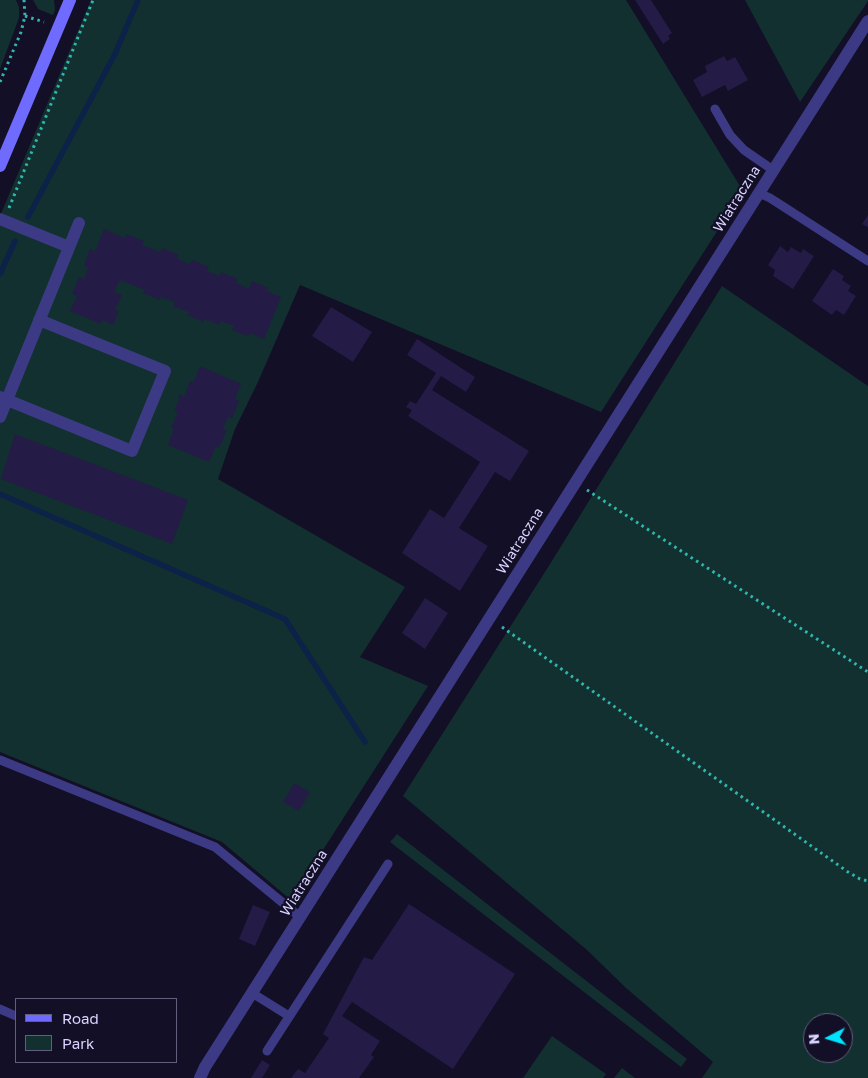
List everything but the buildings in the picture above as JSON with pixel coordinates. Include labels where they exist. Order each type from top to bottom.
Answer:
[{"type":"main road","points":[[0,166],[70,0]]},
{"type":"street","name":"Wiatraczna","points":[[200,1078],[204,1067],[773,170],[867,26]]},
{"type":"street","points":[[2,220],[69,247]]},
{"type":"street","points":[[0,417],[4,398],[40,320],[79,223]]},
{"type":"street","points":[[4,398],[132,451],[165,371],[40,320]]},
{"type":"lane","points":[[715,109],[730,135],[744,150],[773,170]]},
{"type":"lane","points":[[759,193],[770,198],[868,261]]},
{"type":"lane","points":[[1,764],[215,847],[300,917]]},
{"type":"lane","points":[[266,1050],[388,864]]},
{"type":"lane","points":[[252,993],[289,1016]]},
{"type":"lane","points":[[0,1009],[15,1016]]},
{"type":"path","points":[[0,82],[21,32],[25,16],[24,0]]},
{"type":"path","points":[[2,220],[93,0]]},
{"type":"path","points":[[25,16],[49,24]]},
{"type":"path","points":[[585,489],[868,672]]},
{"type":"path","points":[[499,625],[848,872],[868,881]]},
{"type":"green space","points":[[0,0],[16,0],[19,7],[19,18],[0,69]]},
{"type":"green space","points":[[33,0],[54,0],[55,10],[53,15],[38,9]]},
{"type":"green space","points":[[91,0],[626,0],[743,191],[601,412],[300,285],[258,382],[235,429],[218,479],[405,587],[360,657],[428,686],[291,900],[222,842],[0,752],[0,216]]},
{"type":"green space","points":[[745,0],[868,0],[868,1],[800,102]]},
{"type":"green space","points":[[722,286],[868,386],[868,1078],[702,1078],[713,1062],[626,988],[587,950],[403,796],[550,564]]},
{"type":"green space","points":[[397,834],[687,1059],[681,1067],[390,842]]},
{"type":"green space","points":[[552,1036],[606,1074],[603,1078],[523,1078]]},
{"type":"green space","points":[[622,1068],[635,1078],[614,1078]]},
{"type":"waterway","points":[[28,217],[115,54],[138,0]]},
{"type":"waterway","points":[[0,274],[15,241]]},
{"type":"waterway","points":[[0,494],[285,619],[365,742]]}]
